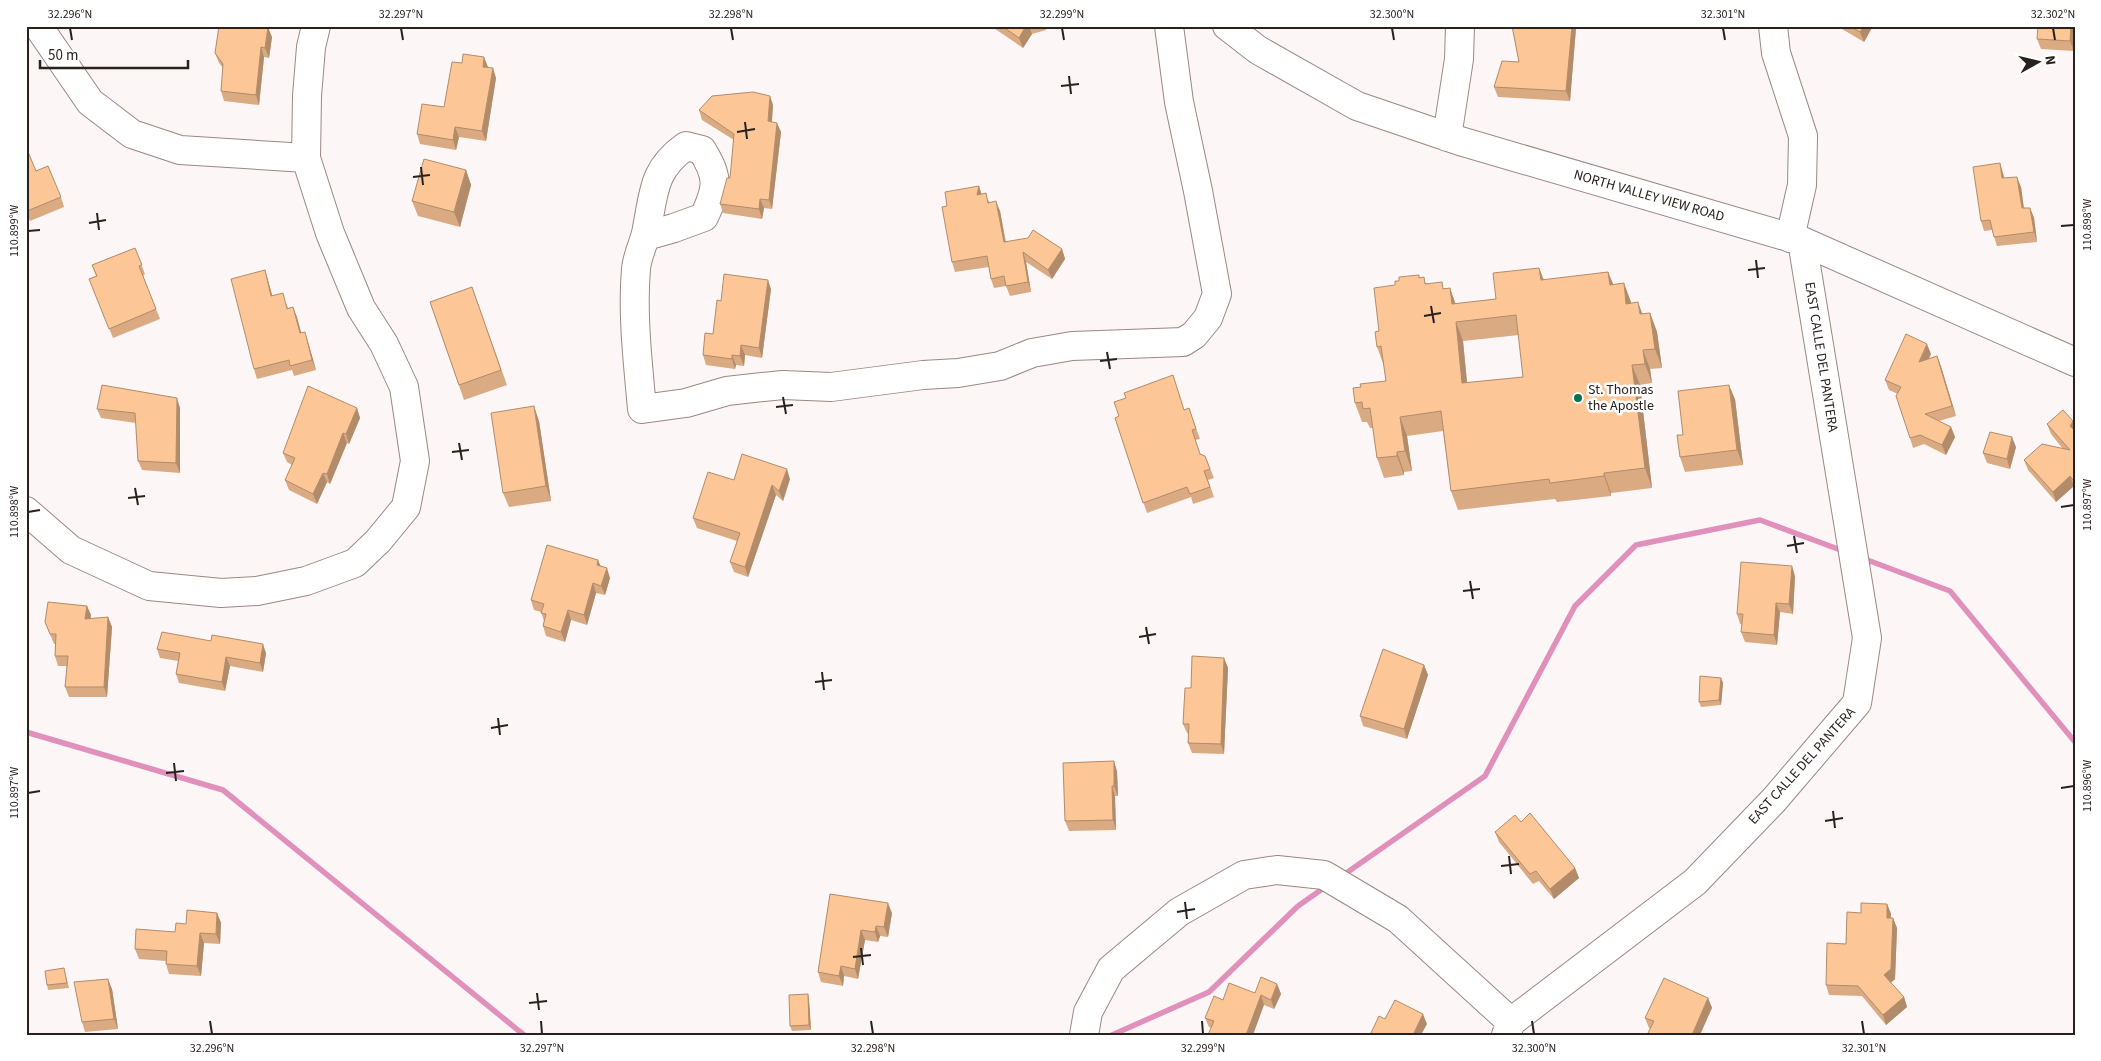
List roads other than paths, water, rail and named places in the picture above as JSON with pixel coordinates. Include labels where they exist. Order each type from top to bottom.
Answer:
[{"type":"street","points":[[38,26],[90,102],[132,134],[180,150],[306,158]]},
{"type":"street","points":[[26,511],[71,550],[149,586],[221,593],[258,591],[306,581],[355,563],[378,541],[406,507],[415,461],[404,387],[384,344],[361,308],[330,233],[306,158],[307,96],[311,47],[316,26]]},
{"type":"street","points":[[646,236],[636,267],[637,357],[642,409],[686,402],[727,391],[753,388],[783,385],[832,387],[923,375],[958,374],[1000,366],[1032,353],[1072,346],[1183,342],[1194,335],[1208,318],[1217,294],[1179,102],[1169,26]]},
{"type":"street","name":"NORTH VALLEY VIEW ROAD","points":[[1227,26],[1258,50],[1358,106],[1447,137],[1796,239],[2075,362]]},
{"type":"street","points":[[1447,137],[1459,59],[1460,26]]},
{"type":"street","points":[[1773,26],[1776,52],[1803,136],[1802,185],[1796,239]]},
{"type":"street","name":"EAST CALLE DEL PANTERA","points":[[1508,1028],[1694,882],[1774,800],[1858,704],[1866,638],[1796,239]]},
{"type":"street","points":[[1084,1035],[1088,1012],[1111,969],[1179,912],[1244,875],[1276,870],[1324,876],[1398,919],[1508,1028]]},
{"type":"waterway","points":[[1342,876],[1485,776],[1575,606],[1636,545],[1760,520],[1846,552]]},
{"type":"waterway","points":[[1862,558],[1950,591],[2075,742]]},
{"type":"waterway","points":[[26,732],[223,790],[524,1035]]},
{"type":"waterway","points":[[1112,1035],[1209,992],[1298,906],[1328,885]]},
{"type":"place","name":"St. Thomas the Apostle","points":[[1578,398]]}]
